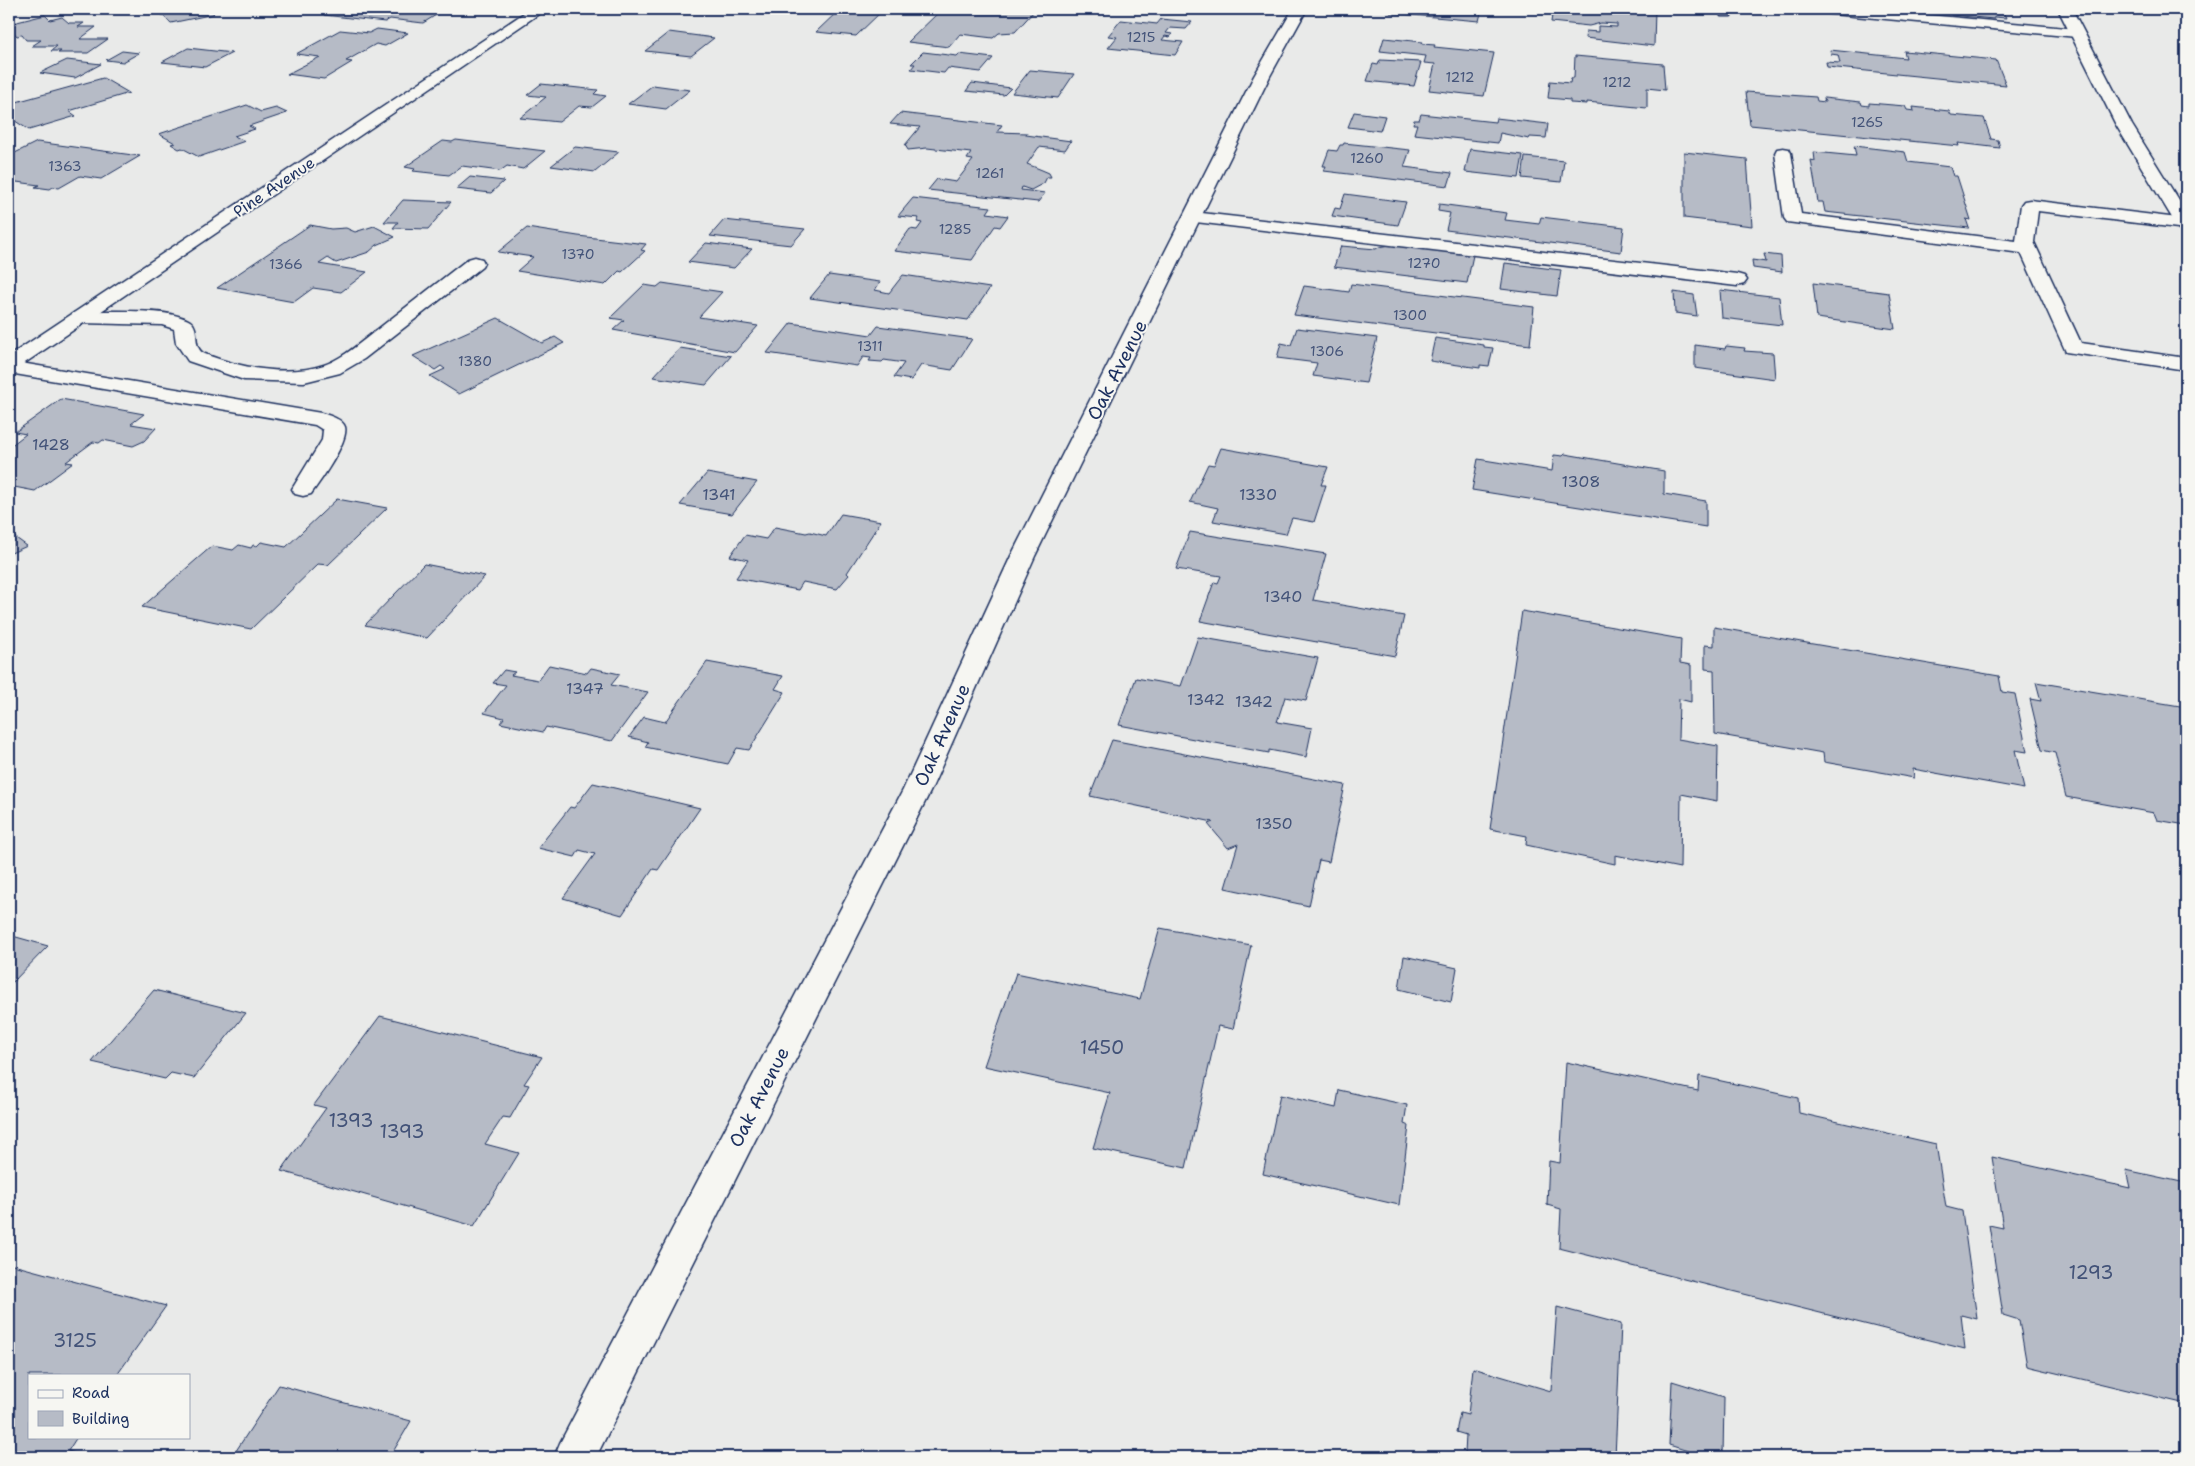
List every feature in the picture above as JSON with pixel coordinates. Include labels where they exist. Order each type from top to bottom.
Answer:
[{"type":"street","name":"Pine Avenue","points":[[9,366],[539,9]]},
{"type":"street","name":"Oak Avenue","points":[[574,1457],[917,790],[1023,556],[1262,76],[1300,9]]},
{"type":"street","points":[[1822,9],[2077,33]]},
{"type":"street","points":[[2065,9],[2124,125],[2186,225]]},
{"type":"street","points":[[1783,152],[1793,218],[2027,248]]},
{"type":"street","points":[[2186,225],[2030,205],[2025,242],[2073,348],[2186,364]]},
{"type":"street","points":[[1193,217],[1737,280]]},
{"type":"street","points":[[82,317],[164,319],[184,326],[186,343],[195,357],[244,374],[304,376],[333,369],[357,355],[475,263]]},
{"type":"street","points":[[9,366],[322,420],[334,427],[334,440],[303,490]]},
{"type":"building","points":[[156,9],[209,9],[214,14],[171,23]]},
{"type":"building","points":[[335,9],[441,9],[437,12],[441,12],[423,23],[390,19],[385,22],[324,15]]},
{"type":"building","points":[[840,9],[888,9],[882,11],[856,36],[816,32]]},
{"type":"building","points":[[942,9],[1035,10],[1015,32],[999,33],[993,38],[960,34],[949,47],[908,42]]},
{"type":"building","points":[[1105,9],[1160,9],[1156,14]]},
{"type":"building","points":[[1392,9],[1482,9],[1479,21],[1390,13]]},
{"type":"building","points":[[1553,9],[1655,9],[1654,46],[1585,38],[1586,31],[1598,32],[1598,26],[1617,27],[1617,24],[1601,23],[1589,26],[1551,22]]},
{"type":"building","points":[[1949,9],[2002,9],[2006,18],[1994,17],[1994,19],[1951,15]]},
{"type":"building","points":[[45,15],[50,20],[62,17],[69,23],[84,23],[78,27],[96,27],[80,39],[108,39],[88,53],[58,53],[61,51],[51,51],[57,46],[32,46],[41,40],[26,40],[22,35],[17,36],[9,27],[9,24]]},
{"type":"building","points":[[1161,19],[1192,22],[1186,29],[1170,28],[1166,33],[1172,34],[1170,37],[1165,36],[1162,40],[1183,42],[1175,55],[1108,48],[1117,37],[1108,36],[1121,20],[1157,24]]},
{"type":"building","points":[[377,29],[408,33],[385,46],[376,44],[346,61],[352,62],[324,79],[287,74],[320,57],[296,54],[340,30],[369,33]]},
{"type":"building","points":[[669,32],[714,38],[691,56],[645,51]]},
{"type":"building","points":[[1384,38],[1423,42],[1422,44],[1435,45],[1434,47],[1494,53],[1484,96],[1429,90],[1435,64],[1424,63],[1426,56],[1380,51]]},
{"type":"building","points":[[188,48],[232,53],[205,67],[162,62]]},
{"type":"building","points":[[1830,50],[1906,58],[1904,51],[1996,60],[2006,85],[1827,67],[1826,62],[1840,63],[1838,55],[1831,54]]},
{"type":"building","points":[[122,51],[139,53],[123,62],[106,60]]},
{"type":"building","points":[[923,52],[993,58],[981,72],[948,68],[944,73],[911,69],[915,64],[911,64]]},
{"type":"building","points":[[1575,56],[1663,64],[1665,90],[1647,88],[1647,108],[1587,102],[1587,104],[1570,103],[1570,100],[1548,98],[1550,81],[1570,83],[1571,78],[1574,78]]},
{"type":"building","points":[[67,60],[101,64],[75,78],[40,73]]},
{"type":"building","points":[[1380,60],[1421,62],[1414,86],[1367,81],[1373,64],[1378,65]]},
{"type":"building","points":[[1030,70],[1074,74],[1058,98],[1012,93]]},
{"type":"building","points":[[103,78],[129,93],[69,111],[76,116],[29,130],[9,117],[9,104]]},
{"type":"building","points":[[972,83],[1011,88],[1004,95],[966,91]]},
{"type":"building","points":[[541,84],[598,90],[594,94],[606,96],[592,107],[579,106],[559,122],[520,118],[546,97],[527,95]]},
{"type":"building","points":[[653,85],[690,90],[666,109],[628,104]]},
{"type":"building","points":[[1746,92],[1816,97],[1817,101],[1825,102],[1824,98],[1861,102],[1862,105],[1869,106],[1869,103],[1905,106],[1907,110],[1914,111],[1913,107],[1949,111],[1951,115],[1984,118],[1991,139],[1998,140],[2000,148],[1958,143],[1959,146],[1750,125]]},
{"type":"building","points":[[247,105],[261,112],[276,108],[287,113],[249,126],[255,129],[234,136],[245,141],[199,157],[182,148],[179,149],[171,144],[175,143],[159,134]]},
{"type":"building","points":[[1354,112],[1385,116],[1380,131],[1348,127]]},
{"type":"building","points":[[900,113],[1002,125],[997,132],[1027,133],[1026,135],[1071,141],[1065,150],[1039,147],[1027,164],[1049,173],[1051,177],[1047,177],[1044,183],[1031,190],[1022,187],[1021,190],[1045,193],[1038,202],[928,190],[937,179],[956,182],[973,160],[967,159],[971,153],[927,148],[908,150],[905,145],[920,127],[890,124]]},
{"type":"building","points":[[1421,114],[1495,122],[1496,118],[1548,124],[1546,138],[1530,137],[1529,139],[1500,133],[1498,143],[1414,134],[1417,124],[1413,124],[1414,120],[1419,120]]},
{"type":"building","points":[[456,140],[545,151],[523,169],[507,166],[500,171],[462,166],[449,175],[413,171],[415,169],[405,167],[443,141],[452,142]]},
{"type":"building","points":[[37,142],[140,156],[101,179],[80,176],[59,188],[35,187],[39,185],[9,181],[9,156]]},
{"type":"building","points":[[1344,143],[1410,150],[1404,167],[1452,173],[1448,186],[1324,171],[1326,166],[1323,166],[1329,150],[1337,151],[1340,145]]},
{"type":"building","points":[[1854,146],[1905,152],[1908,162],[1950,167],[1953,176],[1957,176],[1971,220],[1966,219],[1969,228],[1825,212],[1823,202],[1818,202],[1811,160],[1815,161],[1814,152],[1856,156]]},
{"type":"building","points":[[575,147],[619,152],[595,172],[551,166]]},
{"type":"building","points":[[1470,149],[1523,155],[1519,178],[1465,172]]},
{"type":"building","points":[[1684,152],[1747,159],[1752,226],[1684,218]]},
{"type":"building","points":[[1525,157],[1564,161],[1561,182],[1522,178]]},
{"type":"building","points":[[470,177],[504,181],[491,193],[456,189]]},
{"type":"building","points":[[1345,194],[1406,202],[1398,225],[1332,216],[1335,208],[1340,209]]},
{"type":"building","points":[[913,198],[991,207],[987,213],[1008,216],[1000,227],[995,226],[972,260],[894,251],[910,229],[917,230],[922,223],[917,222],[919,218],[898,216]]},
{"type":"building","points":[[403,200],[451,202],[428,229],[393,228],[398,222],[384,222]]},
{"type":"building","points":[[1439,204],[1507,213],[1505,220],[1539,224],[1541,217],[1624,227],[1621,252],[1446,230],[1450,213],[1438,211]]},
{"type":"building","points":[[724,220],[805,229],[791,245],[710,236]]},
{"type":"building","points":[[310,225],[331,229],[346,228],[355,232],[374,226],[395,237],[377,245],[369,252],[336,263],[328,258],[319,264],[367,272],[341,292],[313,288],[294,302],[217,288]]},
{"type":"building","points":[[527,228],[646,244],[641,250],[645,251],[622,272],[619,271],[605,285],[517,271],[533,257],[498,252]]},
{"type":"building","points":[[1393,236],[1475,246],[1467,283],[1334,267],[1341,246],[1376,249],[1390,245]]},
{"type":"building","points":[[706,243],[752,249],[734,268],[688,262]]},
{"type":"building","points":[[1764,254],[1781,256],[1782,272],[1753,268],[1752,260],[1766,262]]},
{"type":"building","points":[[1505,263],[1561,270],[1557,296],[1501,289]]},
{"type":"building","points":[[829,275],[880,282],[875,290],[889,293],[903,275],[990,288],[968,320],[810,298]]},
{"type":"building","points":[[662,283],[722,292],[699,317],[758,326],[735,352],[613,330],[624,320],[610,318],[644,285],[657,287]]},
{"type":"building","points":[[1813,283],[1889,293],[1895,329],[1817,318]]},
{"type":"building","points":[[1351,284],[1534,307],[1530,345],[1294,315],[1304,286],[1349,292]]},
{"type":"building","points":[[1720,290],[1779,297],[1782,325],[1722,318]]},
{"type":"building","points":[[1674,292],[1694,295],[1697,316],[1675,313]]},
{"type":"building","points":[[498,318],[542,343],[555,337],[564,343],[459,394],[430,376],[445,369],[441,366],[435,370],[413,356]]},
{"type":"building","points":[[791,323],[871,335],[878,326],[972,339],[952,370],[921,365],[911,380],[894,377],[904,363],[884,360],[882,362],[869,361],[871,358],[863,357],[857,366],[767,353]]},
{"type":"building","points":[[1297,328],[1377,338],[1366,383],[1313,376],[1317,363],[1277,358],[1281,343],[1291,345]]},
{"type":"building","points":[[1435,338],[1493,348],[1489,366],[1480,365],[1480,368],[1430,361]]},
{"type":"building","points":[[1695,345],[1725,349],[1726,346],[1745,348],[1744,351],[1773,353],[1775,379],[1695,368]]},
{"type":"building","points":[[680,348],[731,356],[706,385],[653,377]]},
{"type":"building","points":[[61,399],[144,414],[131,424],[156,428],[144,441],[133,446],[103,440],[99,443],[93,442],[66,462],[73,463],[35,491],[9,486],[9,447],[26,434],[15,432]]},
{"type":"building","points":[[1221,448],[1328,467],[1321,485],[1326,485],[1314,522],[1292,518],[1286,534],[1213,521],[1218,508],[1190,502],[1208,464],[1214,465]]},
{"type":"building","points":[[1565,454],[1664,471],[1664,494],[1706,501],[1706,527],[1472,490],[1478,459],[1552,471],[1554,455],[1563,456]]},
{"type":"building","points":[[707,473],[757,482],[732,514],[680,505]]},
{"type":"building","points":[[337,499],[387,508],[328,565],[318,564],[251,629],[142,607],[212,546],[233,550],[239,545],[251,548],[253,545],[257,546],[261,542],[286,547]]},
{"type":"building","points":[[841,514],[881,521],[847,573],[849,575],[837,589],[803,582],[798,590],[736,578],[748,560],[730,556],[745,535],[766,539],[775,527],[826,536]]},
{"type":"building","points":[[1190,532],[1326,554],[1313,600],[1404,616],[1395,656],[1200,621],[1214,582],[1218,583],[1221,576],[1176,569]]},
{"type":"building","points":[[9,533],[27,546],[9,554]]},
{"type":"building","points":[[424,564],[485,576],[427,638],[365,625]]},
{"type":"building","points":[[1522,611],[1681,639],[1680,663],[1691,665],[1691,702],[1679,699],[1678,739],[1718,746],[1717,801],[1681,794],[1680,868],[1615,855],[1615,864],[1526,845],[1527,836],[1490,829]]},
{"type":"building","points":[[1714,627],[1999,676],[2002,692],[2015,694],[2027,752],[2015,750],[2024,789],[1913,769],[1914,778],[1824,762],[1823,753],[1715,734],[1714,670],[1705,669],[1705,645],[1714,646]]},
{"type":"building","points":[[1198,637],[1318,658],[1306,701],[1285,697],[1277,722],[1312,728],[1306,757],[1269,750],[1269,753],[1119,725],[1136,678],[1181,686]]},
{"type":"building","points":[[707,662],[783,676],[775,689],[785,692],[749,750],[737,748],[728,764],[645,747],[648,742],[629,737],[644,717],[665,722]]},
{"type":"building","points":[[549,665],[587,673],[591,668],[620,674],[611,685],[648,692],[612,741],[546,727],[543,732],[500,723],[504,718],[484,713],[506,685],[493,683],[504,670],[515,672],[511,675],[538,680]]},
{"type":"building","points":[[2036,682],[2186,707],[2186,825],[2157,820],[2154,813],[2066,797],[2055,753],[2042,750],[2030,699],[2041,701]]},
{"type":"building","points":[[1112,740],[1345,785],[1329,862],[1319,860],[1309,906],[1225,888],[1238,844],[1228,848],[1208,824],[1213,822],[1090,796]]},
{"type":"building","points":[[593,783],[700,808],[658,870],[653,869],[622,915],[563,898],[595,854],[579,850],[575,857],[538,848],[570,807],[574,808]]},
{"type":"building","points":[[1160,928],[1251,945],[1233,1029],[1218,1026],[1186,1168],[1093,1148],[1110,1093],[984,1066],[1016,973],[1140,999]]},
{"type":"building","points":[[9,935],[48,946],[9,986]]},
{"type":"building","points":[[1404,956],[1457,968],[1451,1002],[1399,989]]},
{"type":"building","points":[[154,990],[246,1013],[194,1078],[171,1073],[165,1079],[92,1062]]},
{"type":"building","points":[[380,1016],[542,1057],[524,1084],[529,1085],[510,1118],[503,1117],[485,1144],[519,1153],[474,1226],[281,1171],[326,1108],[314,1105]]},
{"type":"building","points":[[1566,1062],[1698,1091],[1699,1076],[1798,1098],[1799,1113],[1936,1144],[1946,1207],[1962,1211],[1977,1319],[1961,1315],[1965,1349],[1559,1248],[1561,1209],[1547,1205],[1549,1161],[1560,1163]]},
{"type":"building","points":[[1339,1090],[1407,1105],[1404,1124],[1409,1126],[1399,1205],[1263,1174],[1280,1095],[1336,1108]]},
{"type":"building","points":[[1992,1157],[2130,1188],[2126,1170],[2186,1183],[2186,1404],[2027,1366],[2019,1320],[2003,1315],[1989,1225],[2003,1228]]},
{"type":"building","points":[[9,1264],[166,1306],[118,1374],[28,1374],[28,1438],[76,1438],[68,1451],[80,1454],[77,1457],[9,1457]]},
{"type":"building","points":[[1557,1307],[1621,1324],[1615,1457],[1476,1457],[1465,1454],[1466,1435],[1456,1432],[1460,1413],[1468,1415],[1473,1368],[1551,1391]]},
{"type":"building","points":[[1672,1381],[1724,1397],[1723,1457],[1707,1457],[1669,1445]]},
{"type":"building","points":[[279,1385],[411,1421],[390,1457],[232,1457]]}]
